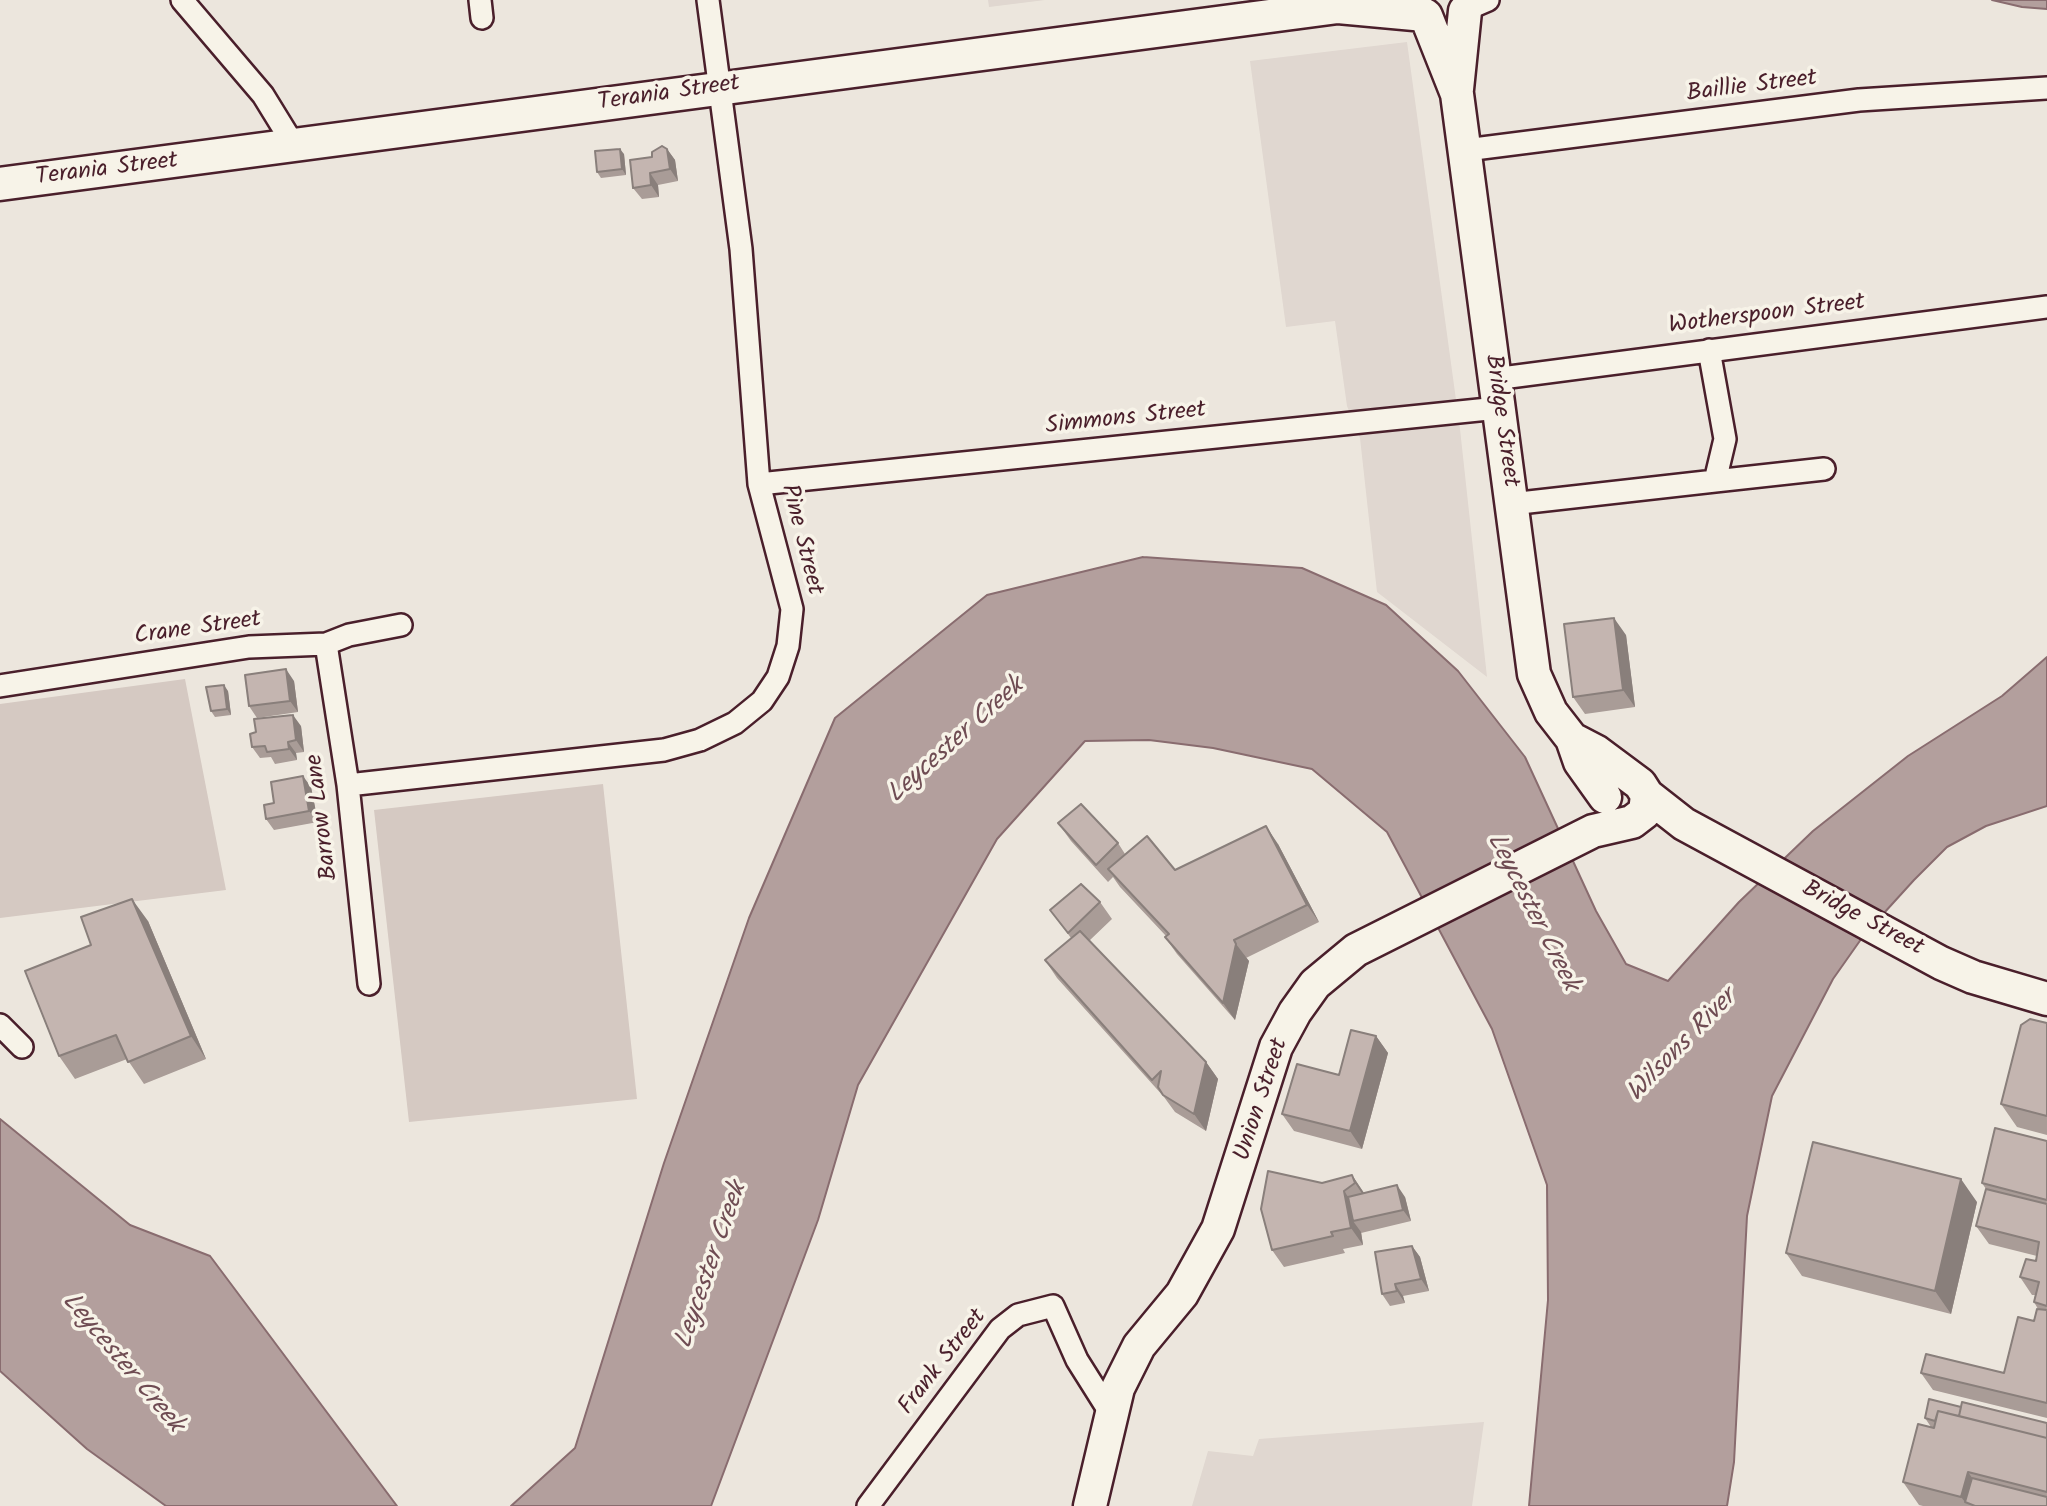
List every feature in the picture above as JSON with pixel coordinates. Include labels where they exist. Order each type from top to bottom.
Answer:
[{"type":"main road","name":"Terania Street","points":[[0,184],[263,152],[1348,4],[1422,10],[1447,21],[1473,5]]},
{"type":"main road","name":"Bridge Street","points":[[1457,94],[1473,5]]},
{"type":"main road","name":"Bridge Street","points":[[1422,10],[1457,94],[1534,674],[1551,712],[1572,739],[1597,752],[1621,808],[1684,824],[1941,962],[1973,977],[2047,999]]},
{"type":"main road","name":"Union Street","points":[[1090,1506],[1111,1414],[1128,1364],[1182,1294],[1218,1230],[1276,1047],[1294,1012],[1315,984],[1356,950],[1621,808]]},
{"type":"street","points":[[182,0],[263,95],[295,147]]},
{"type":"street","name":"Pine Street","points":[[348,785],[664,750],[700,740],[735,723],[762,701],[778,677],[788,646],[792,610],[759,484],[741,249],[708,0]]},
{"type":"street","name":"Baillie Street","points":[[1466,150],[1859,100],[2047,88]]},
{"type":"street","name":"Wotherspoon Street","points":[[1496,394],[1710,350],[2047,307]]},
{"type":"street","points":[[1710,350],[1725,439],[1715,481]]},
{"type":"street","name":"Simmons Street","points":[[759,484],[1496,394]]},
{"type":"street","points":[[1511,505],[1824,469]]},
{"type":"street","name":"Crane Street","points":[[0,686],[250,647],[326,643],[349,635],[401,625]]},
{"type":"street","name":"Barrow Lane","points":[[326,643],[348,785],[369,984]]},
{"type":"street","points":[[0,1025],[22,1047]]},
{"type":"street","name":"Frank Street","points":[[868,1506],[1000,1329],[1018,1315],[1053,1306],[1077,1360],[1111,1414]]},
{"type":"shaded area","points":[[988,0],[1045,0],[989,7]]},
{"type":"shaded area","points":[[1407,42],[1460,429],[1487,677],[1377,592],[1360,438],[1347,406],[1335,321],[1286,327],[1250,61]]},
{"type":"shaded area","points":[[185,679],[226,890],[0,918],[0,704]]},
{"type":"shaded area","points":[[603,784],[637,1099],[409,1122],[374,810]]},
{"type":"shaded area","points":[[1484,1422],[1472,1506],[1192,1506],[1208,1451],[1253,1456],[1259,1439]]},
{"type":"water","points":[[1992,0],[2047,0],[2047,9],[2022,7]]},
{"type":"water","points":[[1143,557],[1302,568],[1386,605],[1458,671],[1525,757],[1596,911],[1626,964],[1668,981],[1739,902],[1813,831],[1908,756],[2002,696],[2047,657],[2047,806],[1986,826],[1947,847],[1914,880],[1864,935],[1833,979],[1772,1096],[1747,1216],[1734,1462],[1727,1506],[1529,1506],[1548,1300],[1547,1185],[1492,1029],[1387,832],[1312,769],[1213,748],[1149,740],[1085,741],[997,839],[858,1085],[818,1220],[711,1506],[511,1506],[575,1448],[664,1163],[749,918],[835,718],[987,595]]},
{"type":"water","name":"Leycester Creek","points":[[0,1119],[130,1225],[210,1256],[397,1506],[166,1506],[87,1449],[0,1371]]},
{"type":"building","points":[[662,146],[667,149],[670,169],[650,173],[651,185],[633,188],[630,160],[652,157],[652,152]]},
{"type":"building","points":[[620,149],[622,169],[597,172],[595,151]]},
{"type":"building","points":[[1614,618],[1623,690],[1573,697],[1564,624]]},
{"type":"building","points":[[286,669],[290,701],[249,706],[245,675]]},
{"type":"building","points":[[224,685],[227,709],[211,711],[206,687]]},
{"type":"building","points":[[293,715],[296,740],[288,742],[289,749],[267,752],[265,746],[252,747],[250,734],[256,732],[254,719]]},
{"type":"building","points":[[303,776],[309,811],[266,819],[264,805],[274,803],[271,782]]},
{"type":"building","points":[[1081,804],[1118,843],[1096,865],[1058,823]]},
{"type":"building","points":[[1266,826],[1307,905],[1234,940],[1236,944],[1223,1003],[1165,937],[1169,934],[1108,869],[1147,836],[1175,870]]},
{"type":"building","points":[[1081,884],[1100,902],[1068,933],[1050,910]]},
{"type":"building","points":[[132,899],[191,1036],[128,1062],[116,1035],[59,1056],[25,971],[91,945],[81,917]]},
{"type":"building","points":[[1080,931],[1206,1062],[1194,1114],[1163,1095],[1158,1087],[1161,1071],[1152,1080],[1045,960]]},
{"type":"building","points":[[2030,1019],[2047,1023],[2047,1116],[2001,1104],[2021,1025]]},
{"type":"building","points":[[1351,1030],[1376,1036],[1350,1131],[1282,1114],[1297,1064],[1339,1075]]},
{"type":"building","points":[[1995,1128],[2047,1141],[2047,1200],[1982,1183]]},
{"type":"building","points":[[1813,1142],[1961,1179],[1935,1291],[1786,1253]]},
{"type":"building","points":[[1268,1171],[1322,1183],[1352,1175],[1355,1183],[1344,1191],[1351,1228],[1331,1232],[1333,1236],[1272,1250],[1261,1209]]},
{"type":"building","points":[[1397,1185],[1403,1210],[1353,1221],[1348,1197]]},
{"type":"building","points":[[1986,1189],[2047,1204],[2047,1306],[2034,1302],[2039,1282],[2020,1277],[2026,1259],[2036,1261],[2039,1242],[1976,1226]]},
{"type":"building","points":[[1412,1246],[1421,1279],[1395,1284],[1397,1291],[1382,1294],[1375,1252]]},
{"type":"building","points":[[2037,1309],[2047,1310],[2047,1403],[1921,1373],[1926,1354],[2004,1373],[2018,1317],[2034,1321]]},
{"type":"building","points":[[1929,1399],[1961,1407],[1959,1416],[1938,1411],[1935,1421],[1925,1418]]},
{"type":"building","points":[[1962,1402],[2047,1423],[2047,1438],[1959,1416]]},
{"type":"building","points":[[1938,1411],[2047,1438],[2047,1492],[1968,1472],[1961,1497],[1903,1482],[1918,1424],[1934,1428]]},
{"type":"building","points":[[1972,1478],[2047,1497],[2047,1506],[1975,1506],[1965,1502]]},
{"type":"water label","name":"Wilsons River","points":[[1683,1047]]}]
